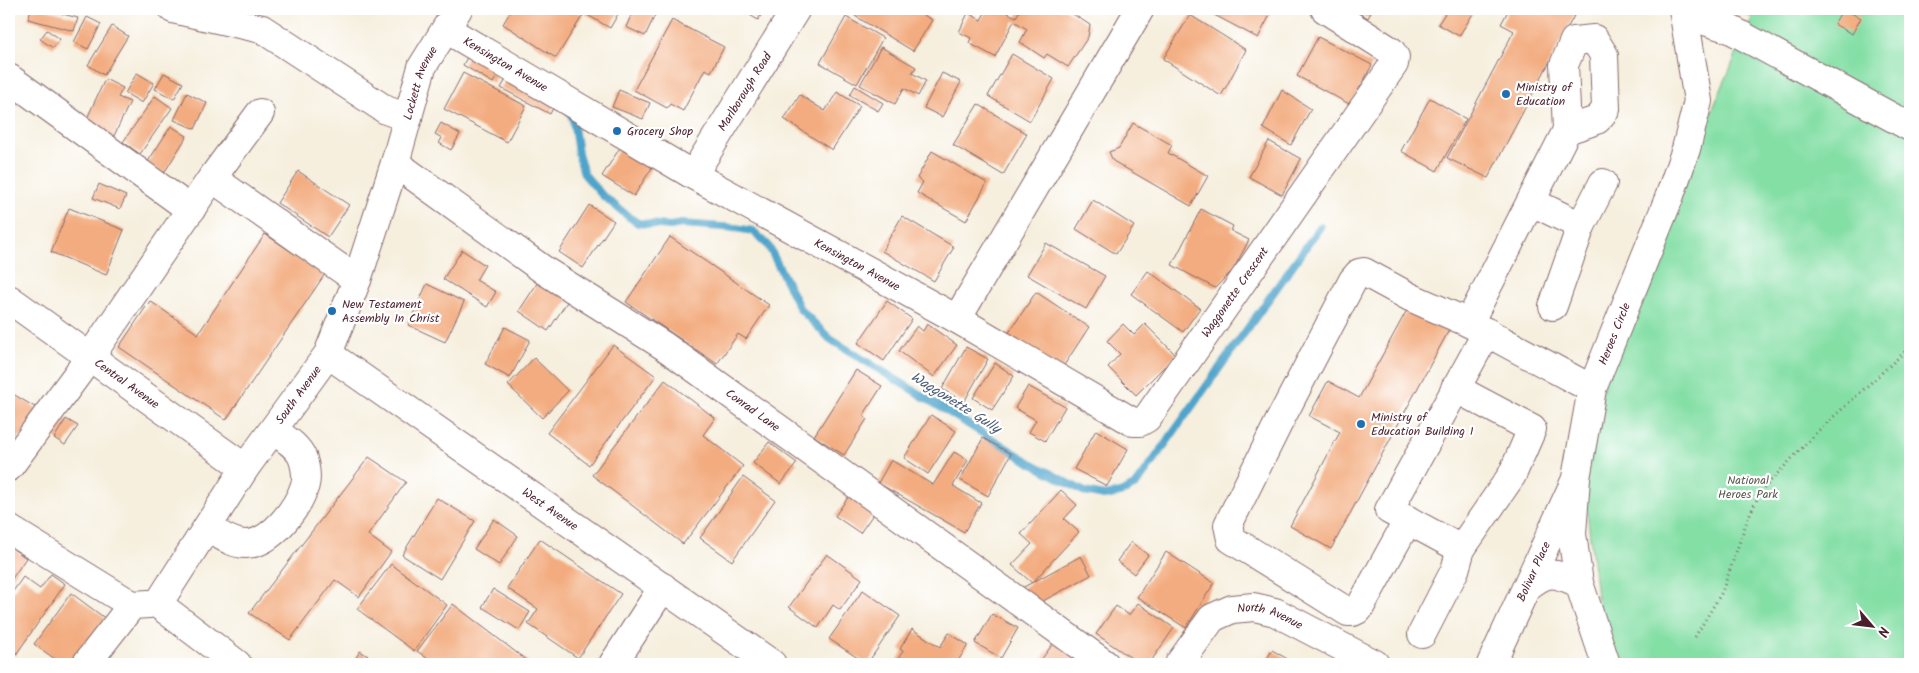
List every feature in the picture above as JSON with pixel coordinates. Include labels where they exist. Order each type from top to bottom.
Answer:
[{"type":"street","points":[[173,9],[262,29],[386,110],[408,118]]},
{"type":"street","name":"Marlborough Road","points":[[693,175],[796,9]]},
{"type":"street","points":[[957,319],[1140,9]]},
{"type":"street","name":"Waggonette Crescent","points":[[957,319],[1133,422],[1140,422],[1147,418],[1394,64],[1395,57],[1391,50],[1325,9]]},
{"type":"street","points":[[1683,11],[1730,30],[1910,127]]},
{"type":"street","name":"Heroes Circle","points":[[1606,664],[1579,583],[1572,534],[1576,478],[1592,389],[1669,198],[1691,130],[1698,101],[1683,11]]},
{"type":"street","name":"Lockett Avenue","points":[[395,163],[422,67],[452,19]]},
{"type":"street","name":"Kensington Avenue","points":[[452,19],[693,175],[957,319]]},
{"type":"street","points":[[9,78],[191,210]]},
{"type":"street","points":[[9,467],[90,357],[212,178],[260,113]]},
{"type":"street","points":[[1461,549],[1389,510],[1455,388],[1478,327],[1532,202],[1567,130]]},
{"type":"street","name":"South Avenue","points":[[86,664],[145,604],[207,528],[245,468],[328,354],[357,280],[395,163]]},
{"type":"street","name":"Conrad Lane","points":[[395,163],[544,271],[664,346],[1104,664]]},
{"type":"street","points":[[212,178],[357,280]]},
{"type":"street","points":[[1553,306],[1582,226],[1603,183]]},
{"type":"street","points":[[1532,202],[1582,226]]},
{"type":"street","points":[[1408,520],[1359,609],[1353,612],[1348,612],[1231,539],[1228,524],[1353,280],[1359,273],[1364,272],[1372,275],[1410,297],[1478,327],[1592,389]]},
{"type":"street","name":"Central Avenue","points":[[9,299],[245,468]]},
{"type":"street","name":"West Avenue","points":[[328,354],[664,586],[772,664]]},
{"type":"street","points":[[1422,634],[1455,570],[1461,549],[1512,475],[1532,429],[1455,388]]},
{"type":"street","points":[[207,528],[232,541],[244,544],[257,543],[270,536],[283,523],[305,484],[305,469],[302,457],[296,448],[273,430]]},
{"type":"street","name":"Bolivar Place","points":[[1491,664],[1576,478]]},
{"type":"street","points":[[9,529],[145,604],[236,664]]},
{"type":"street","points":[[1527,587],[1540,576],[1556,574],[1579,583]]},
{"type":"street","points":[[613,664],[664,586]]},
{"type":"street","name":"North Avenue","points":[[1179,664],[1212,618],[1232,609],[1254,607],[1275,612],[1375,664]]},
{"type":"path","points":[[1695,636],[1722,592],[1748,518],[1761,491],[1818,431],[1910,347]]},
{"type":"green space","name":"National Heroes Park","points":[[1738,9],[1910,9],[1910,664],[1605,664],[1584,486],[1612,342],[1752,18]]},
{"type":"building","points":[[31,9],[44,9],[78,18],[74,31],[28,19]]},
{"type":"building","points":[[512,9],[573,9],[583,15],[556,58],[503,24]]},
{"type":"building","points":[[577,9],[621,9],[610,28]]},
{"type":"building","points":[[634,9],[658,9],[645,36],[626,27]]},
{"type":"building","points":[[740,9],[765,9],[758,20]]},
{"type":"building","points":[[860,9],[914,9],[932,20],[913,51],[855,16]]},
{"type":"building","points":[[987,9],[1000,9],[1016,17],[1021,9],[1065,9],[1090,25],[1088,37],[1068,67],[1047,54],[1044,58],[1020,42],[1027,29],[1014,21],[995,57],[969,43],[971,38],[959,32],[968,13],[981,20]]},
{"type":"building","points":[[1203,9],[1273,9],[1258,38]]},
{"type":"building","points":[[1353,9],[1373,9],[1368,18]]},
{"type":"building","points":[[1448,9],[1476,9],[1459,36],[1438,24]]},
{"type":"building","name":"Ministry of Education","points":[[1509,9],[1577,10],[1488,178],[1447,158],[1514,31],[1501,24]]},
{"type":"building","points":[[1843,9],[1861,18],[1852,34],[1834,24]]},
{"type":"building","points":[[1190,15],[1246,50],[1221,96],[1163,59]]},
{"type":"building","points":[[87,17],[101,24],[88,49],[74,42]]},
{"type":"building","points":[[846,17],[883,38],[857,84],[820,63]]},
{"type":"building","points":[[672,20],[724,47],[711,72],[705,69],[683,111],[670,104],[667,108],[634,90]]},
{"type":"building","points":[[112,26],[128,36],[104,75],[88,65]]},
{"type":"building","points":[[47,30],[60,39],[53,48],[40,39]]},
{"type":"building","points":[[1318,37],[1372,65],[1351,105],[1297,76]]},
{"type":"building","points":[[881,47],[916,67],[912,73],[926,81],[918,96],[904,88],[895,104],[860,85]]},
{"type":"building","points":[[472,48],[503,66],[493,83],[463,65]]},
{"type":"building","points":[[1012,54],[1054,79],[1030,121],[988,96]]},
{"type":"building","points":[[137,73],[154,83],[142,103],[125,93]]},
{"type":"building","points":[[164,73],[183,83],[174,99],[155,89]]},
{"type":"building","points":[[463,73],[526,106],[507,142],[444,109]]},
{"type":"building","points":[[942,73],[961,82],[942,117],[924,108]]},
{"type":"building","points":[[509,74],[557,100],[550,114],[501,88]]},
{"type":"building","points":[[105,79],[123,88],[118,97],[130,102],[113,138],[84,125]]},
{"type":"building","points":[[855,86],[883,103],[878,111],[850,95]]},
{"type":"building","points":[[619,90],[650,103],[643,119],[612,107]]},
{"type":"building","points":[[1282,90],[1311,109],[1291,145],[1263,128]]},
{"type":"building","points":[[837,92],[860,106],[832,150],[784,119],[800,95],[825,111]]},
{"type":"building","points":[[187,93],[207,103],[195,129],[174,120]]},
{"type":"building","points":[[155,96],[172,108],[140,154],[123,142]]},
{"type":"building","points":[[1430,98],[1466,119],[1437,171],[1401,151]]},
{"type":"building","points":[[978,104],[1027,134],[1003,175],[953,145]]},
{"type":"building","points":[[441,123],[460,134],[451,150],[439,143],[442,138],[435,134]]},
{"type":"building","points":[[1133,123],[1172,145],[1168,153],[1208,176],[1191,206],[1113,161],[1109,152],[1119,148]]},
{"type":"building","points":[[171,126],[187,136],[164,173],[147,163]]},
{"type":"building","points":[[1269,141],[1301,159],[1282,195],[1249,177]]},
{"type":"building","points":[[623,143],[655,163],[634,196],[602,176]]},
{"type":"building","points":[[932,151],[987,183],[966,221],[917,193],[923,182],[917,178]]},
{"type":"building","points":[[298,171],[349,205],[328,237],[277,203]]},
{"type":"building","points":[[99,184],[126,196],[120,209],[93,198]]},
{"type":"building","points":[[1093,200],[1134,226],[1116,254],[1076,229]]},
{"type":"building","points":[[589,205],[614,221],[583,268],[559,252]]},
{"type":"building","points":[[69,208],[124,230],[106,275],[51,252]]},
{"type":"building","points":[[1201,209],[1233,226],[1231,231],[1249,240],[1233,270],[1215,288],[1172,265]]},
{"type":"building","points":[[902,216],[954,247],[934,281],[882,251]]},
{"type":"building","points":[[265,234],[325,274],[226,420],[119,347],[150,301],[198,334]]},
{"type":"building","points":[[670,237],[769,305],[746,339],[738,334],[717,364],[626,302]]},
{"type":"building","points":[[1046,243],[1105,276],[1086,309],[1027,275]]},
{"type":"building","points":[[462,250],[485,265],[476,280],[496,292],[487,307],[443,279]]},
{"type":"building","points":[[1148,271],[1200,308],[1183,332],[1131,294]]},
{"type":"building","points":[[540,279],[569,299],[548,331],[519,311]]},
{"type":"building","points":[[427,284],[464,302],[445,342],[408,325]]},
{"type":"building","points":[[1036,292],[1089,327],[1059,373],[1006,337]]},
{"type":"building","points":[[887,301],[912,319],[884,361],[858,343]]},
{"type":"building","name":"Ministry of Education Building 1","points":[[1408,308],[1449,330],[1331,549],[1290,526],[1340,432],[1309,416],[1328,381],[1359,398]]},
{"type":"building","points":[[927,324],[957,345],[934,377],[899,351],[917,326],[923,331]]},
{"type":"building","points":[[1123,324],[1134,335],[1145,324],[1176,355],[1136,395],[1108,367],[1120,354],[1107,341]]},
{"type":"building","points":[[505,327],[530,340],[510,378],[485,364]]},
{"type":"building","points":[[613,345],[656,376],[589,465],[547,433]]},
{"type":"building","points":[[966,347],[988,359],[964,402],[942,389]]},
{"type":"building","points":[[534,358],[568,391],[542,418],[508,385]]},
{"type":"building","points":[[995,363],[1014,376],[992,410],[973,398]]},
{"type":"building","points":[[856,370],[882,386],[863,416],[867,419],[844,455],[814,436]]},
{"type":"building","points":[[665,380],[715,418],[703,435],[743,466],[683,544],[592,475]]},
{"type":"building","points":[[1028,386],[1065,407],[1045,441],[1029,432],[1036,420],[1015,408]]},
{"type":"building","points":[[13,394],[43,412],[9,448],[9,401]]},
{"type":"building","points":[[931,415],[956,431],[928,474],[904,458]]},
{"type":"building","points":[[66,419],[78,426],[65,445],[54,438]]},
{"type":"building","points":[[1096,430],[1128,449],[1107,486],[1074,469]]},
{"type":"building","points":[[983,438],[1011,454],[988,496],[960,480]]},
{"type":"building","points":[[769,442],[797,463],[781,484],[753,463]]},
{"type":"building","points":[[954,452],[968,460],[953,486],[981,503],[964,532],[878,483],[891,460],[933,485]]},
{"type":"building","points":[[369,457],[406,482],[368,535],[391,552],[359,597],[335,580],[290,640],[249,613]]},
{"type":"building","points":[[743,477],[775,500],[732,561],[700,538]]},
{"type":"building","points":[[1061,490],[1077,505],[1064,519],[1079,532],[1032,583],[1012,565],[1032,544],[1021,534]]},
{"type":"building","points":[[849,496],[874,513],[860,533],[835,516]]},
{"type":"building","points":[[437,498],[475,521],[440,579],[402,555]]},
{"type":"building","points":[[494,519],[518,536],[499,565],[474,549]]},
{"type":"building","points":[[540,539],[621,594],[578,658],[528,624],[538,609],[507,588]]},
{"type":"building","points":[[1131,542],[1148,555],[1134,574],[1117,561]]},
{"type":"building","points":[[9,546],[26,558],[9,583]]},
{"type":"building","points":[[1166,552],[1214,583],[1186,628],[1137,597]]},
{"type":"building","points":[[827,554],[862,579],[840,610],[833,605],[818,628],[789,607]]},
{"type":"building","points":[[1081,556],[1091,575],[1032,607],[1022,588]]},
{"type":"building","points":[[391,564],[447,605],[414,651],[357,609]]},
{"type":"building","points":[[51,574],[65,584],[15,656],[9,652],[9,597],[23,577],[40,589]]},
{"type":"building","points":[[493,589],[530,612],[519,630],[482,607]]},
{"type":"building","points":[[863,590],[900,616],[867,664],[829,639]]},
{"type":"building","points":[[71,593],[106,619],[74,664],[62,664],[34,644]]},
{"type":"building","points":[[1138,603],[1174,628],[1149,664],[1140,664],[1096,634],[1116,606],[1129,615]]},
{"type":"building","points":[[453,604],[530,663],[435,664],[417,651]]},
{"type":"building","points":[[992,614],[1018,628],[1001,658],[975,643]]},
{"type":"building","points":[[912,629],[940,647],[949,633],[968,645],[956,664],[895,664],[903,651],[900,649]]},
{"type":"building","points":[[1055,641],[1088,664],[1038,664]]},
{"type":"building","points":[[1272,650],[1296,664],[1264,664]]},
{"type":"building","points":[[360,651],[381,664],[352,664]]},
{"type":"waterway","name":"Waggonette Gully","points":[[570,112],[584,174],[602,195],[629,217],[638,223],[670,226],[682,224],[753,231],[768,245],[800,309],[830,339],[1031,463],[1085,492],[1104,496],[1120,493],[1136,485],[1320,227]]},
{"type":"place","name":"Ministry of Education","points":[[1506,94]]},
{"type":"place","name":"Grocery Shop","points":[[617,131]]},
{"type":"place","name":"New Testament Assembly In Christ","points":[[332,311]]},
{"type":"place","name":"Ministry of Education Building 1","points":[[1361,424]]}]
